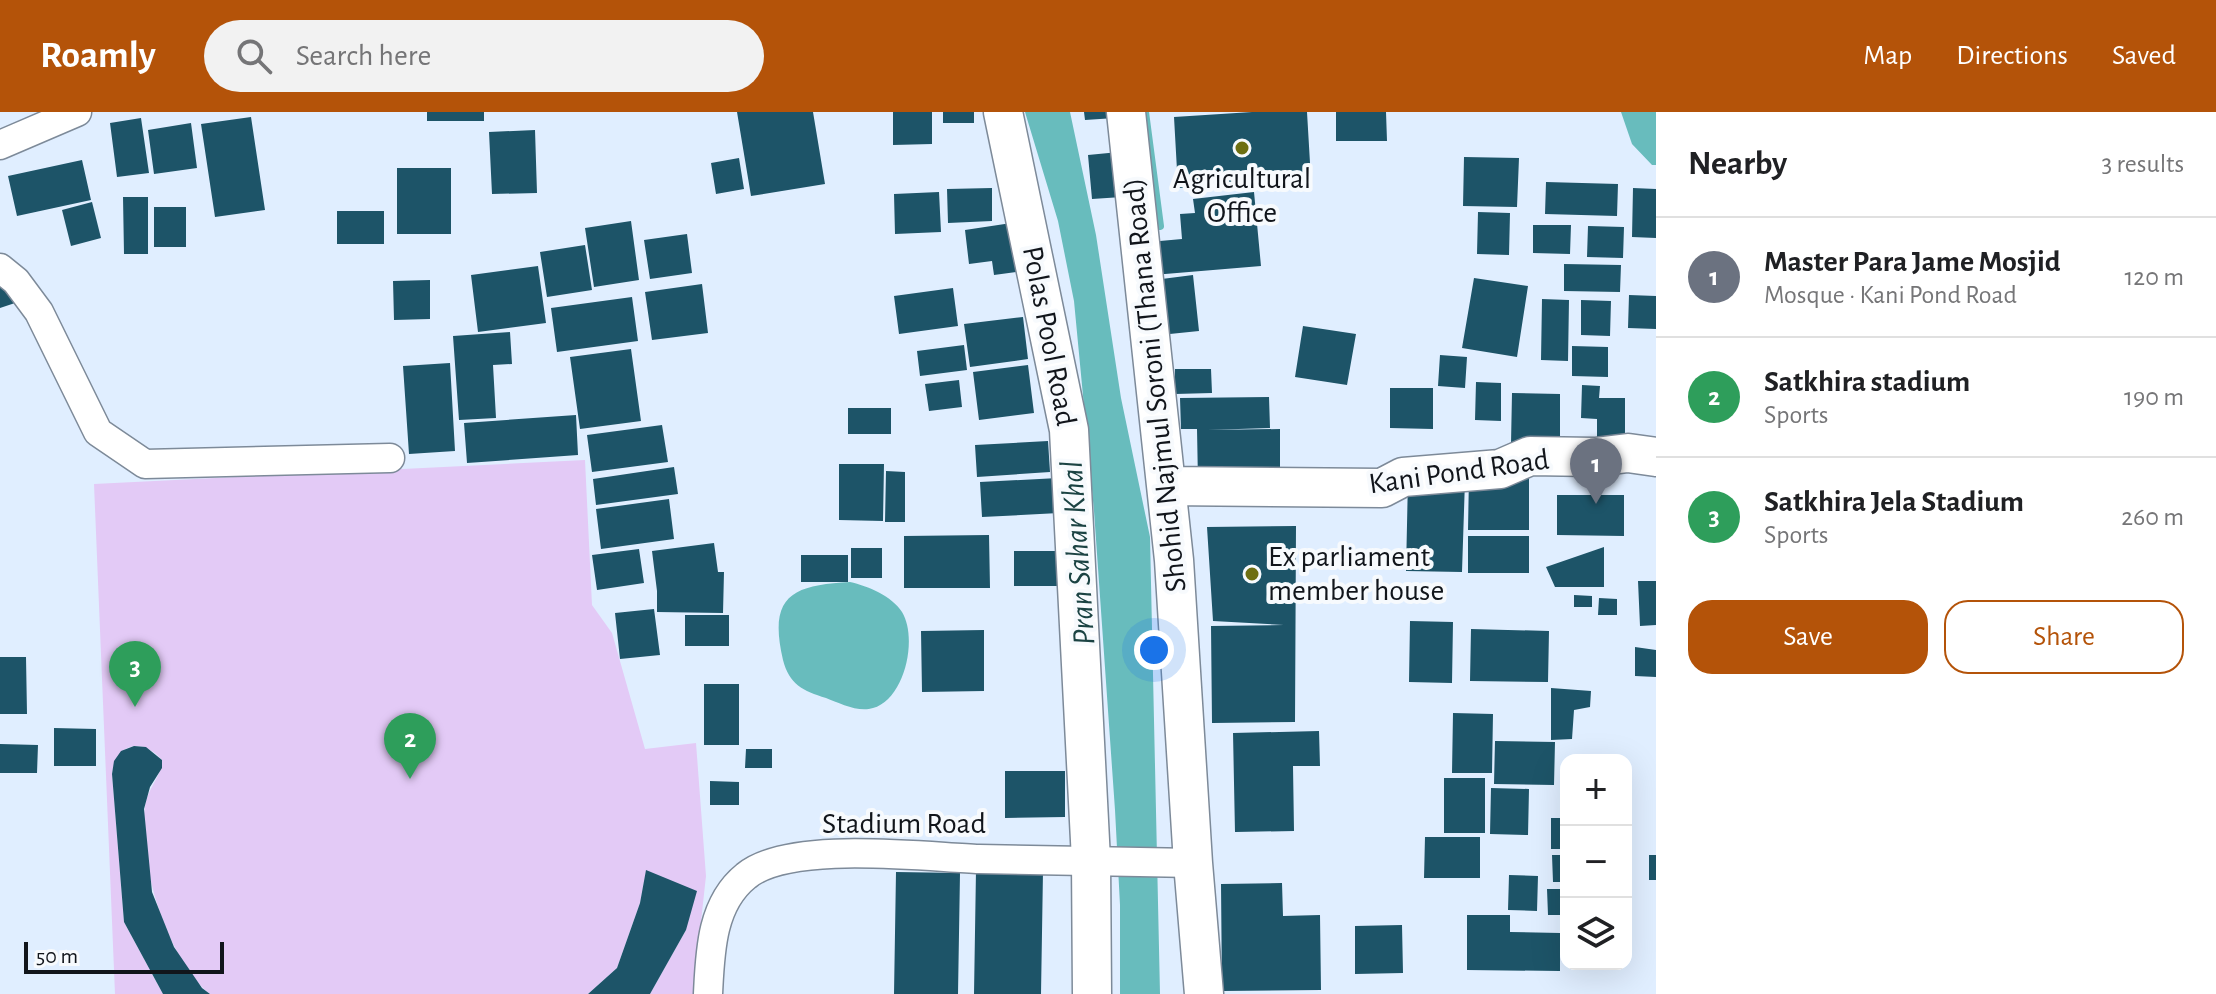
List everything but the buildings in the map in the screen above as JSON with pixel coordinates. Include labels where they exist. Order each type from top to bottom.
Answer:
[{"type":"street","points":[[0,145],[77,112]]},
{"type":"street","name":"Polas Pool Road","points":[[1003,112],[1069,430],[1091,860],[1092,994]]},
{"type":"street","name":"Shohid Najmul Soroni (Thana Road)","points":[[1126,112],[1174,560],[1204,994]]},
{"type":"street","points":[[0,268],[16,281],[39,312],[98,432],[145,464],[390,458]]},
{"type":"street","name":"Kani Pond Road","points":[[1166,486],[1382,488],[1403,477],[1500,469],[1530,456],[1595,457],[1628,453],[1656,457]]},
{"type":"street","name":"Stadium Road","points":[[708,994],[711,946],[722,908],[732,890],[748,874],[782,861],[854,852],[980,859],[1193,863]]},
{"type":"shaded area","points":[[1025,112],[1070,112],[1096,235],[1121,398],[1150,537],[1160,994],[1120,994],[1120,905],[1115,810],[1094,511],[1074,301],[1058,221]]},
{"type":"shaded area","points":[[1621,112],[1656,112],[1656,165],[1652,165],[1632,144]]},
{"type":"shaded area","points":[[585,460],[592,605],[612,633],[645,749],[696,743],[706,876],[693,994],[650,994],[686,930],[646,871],[640,903],[617,968],[588,994],[210,994],[181,957],[158,907],[144,828],[146,800],[160,772],[162,760],[138,746],[124,750],[114,764],[112,774],[124,922],[163,994],[115,994],[94,484]]},
{"type":"shaded area","points":[[850,582],[872,589],[892,601],[902,612],[909,637],[906,666],[893,693],[884,702],[867,709],[843,705],[810,692],[793,681],[783,660],[779,638],[782,608],[789,598],[813,586]]},
{"type":"waterway","points":[[1145,112],[1160,226]]},
{"type":"place","name":"Agricultural Office","points":[[1242,148]]},
{"type":"place","name":"Master Para Jame Mosjid","points":[[1596,504]]},
{"type":"place","name":"Ex parliament member house","points":[[1252,574]]},
{"type":"place","name":"Satkhira Jela Stadium","points":[[135,707]]},
{"type":"place","name":"Satkhira stadium","points":[[410,779]]},
{"type":"water label","name":"Pran Sahar Khal","points":[[1078,553]]}]
